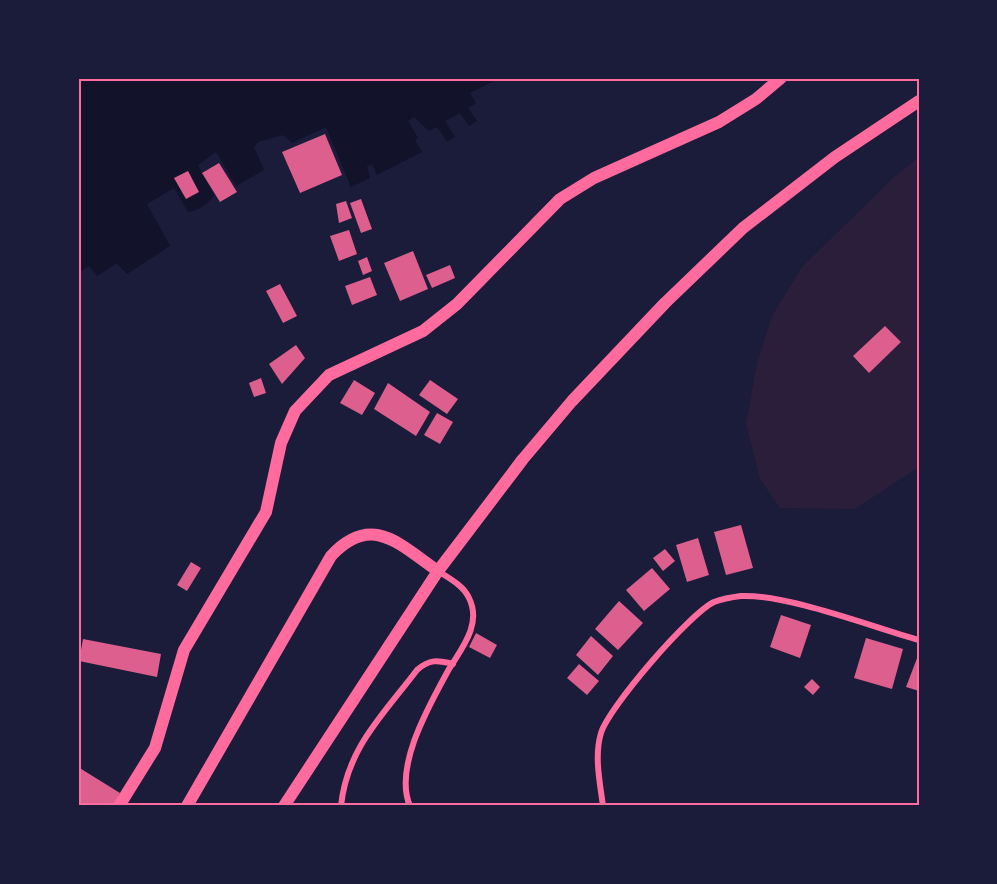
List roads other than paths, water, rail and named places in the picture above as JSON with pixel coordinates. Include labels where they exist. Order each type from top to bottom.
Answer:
[{"type":"main road","points":[[119,806],[155,748],[184,650],[266,512],[281,443],[295,411],[329,375],[423,330],[457,304],[560,199],[594,178],[719,122],[756,99],[781,78]]},
{"type":"main road","points":[[284,806],[438,571],[523,459],[572,401],[665,303],[743,228],[835,157],[919,101]]},
{"type":"main road","points":[[187,806],[331,556],[342,544],[365,533],[377,534],[389,538],[438,571]]},
{"type":"street","points":[[410,806],[406,796],[407,761],[416,735],[470,631],[473,610],[469,597],[461,587],[438,571]]},
{"type":"street","points":[[603,806],[599,743],[606,723],[648,667],[689,623],[713,602],[740,596],[757,597],[801,606],[919,640]]},
{"type":"street","points":[[340,806],[346,774],[357,749],[417,670],[427,662],[438,660],[453,664]]}]
